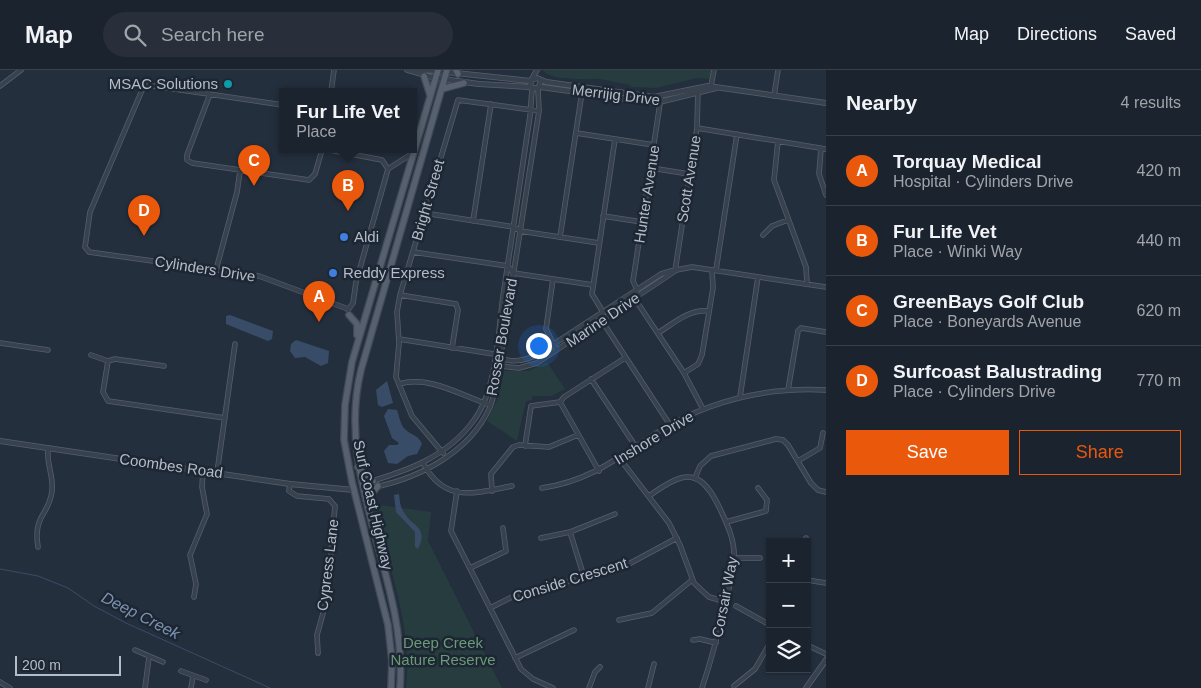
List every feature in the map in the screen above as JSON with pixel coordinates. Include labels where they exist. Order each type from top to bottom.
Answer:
[{"type":"main road","name":"Surf Coast Highway","points":[[417,139],[438,70]]},
{"type":"main road","name":"Surf Coast Highway","points":[[400,688],[401,646],[397,617],[358,467],[354,428],[357,386],[447,71]]},
{"type":"main road","points":[[424,76],[430,95]]},
{"type":"main road","points":[[442,89],[464,83]]},
{"type":"main road","name":"Surf Coast Highway","points":[[391,688],[392,661],[388,625],[346,456],[344,421],[352,362],[413,153]]},
{"type":"main road","points":[[349,312],[358,328],[352,362]]},
{"type":"main road","points":[[358,467],[369,480],[373,481]]},
{"type":"main road","points":[[366,500],[378,486]]},
{"type":"main road","points":[[354,488],[362,487]]},
{"type":"main road","points":[[375,568],[384,565]]},
{"type":"street","points":[[0,86],[21,70]]},
{"type":"street","points":[[332,88],[334,70]]},
{"type":"street","points":[[407,70],[435,78]]},
{"type":"street","points":[[417,70],[438,70]]},
{"type":"street","name":"Merrijig Drive","points":[[438,70],[531,84]]},
{"type":"street","points":[[531,84],[538,70]]},
{"type":"street","name":"Rosser Boulevard","points":[[362,487],[378,486],[408,478],[426,470],[472,434],[490,405],[500,366],[539,110],[540,84],[538,70]]},
{"type":"street","points":[[711,86],[714,70]]},
{"type":"street","points":[[774,96],[778,70]]},
{"type":"street","name":"Merrijig Drive","points":[[435,78],[464,83],[540,84],[661,97],[711,86],[826,103]]},
{"type":"street","name":"Merrijig Drive","points":[[531,84],[537,78],[540,84]]},
{"type":"street","name":"Rosser Boulevard","points":[[362,487],[373,481],[405,472],[441,451],[470,426],[484,403],[493,364],[514,227],[531,110],[531,84]]},
{"type":"street","name":"Merrijig Drive","points":[[540,84],[660,103],[698,89],[720,88]]},
{"type":"street","name":"Cylinders Drive","points":[[210,94],[148,85],[143,88],[90,212],[86,251],[259,276],[349,312]]},
{"type":"street","name":"Scott Avenue","points":[[675,270],[697,128],[698,89]]},
{"type":"street","points":[[560,237],[582,92]]},
{"type":"street","points":[[279,104],[210,94],[187,155],[187,160],[192,164],[305,180],[313,177],[321,153]]},
{"type":"street","name":"Hunter Avenue","points":[[635,299],[637,290],[633,281],[661,97]]},
{"type":"street","name":"Bright Street","points":[[446,456],[412,416],[399,384],[396,371],[399,339],[397,312],[400,296],[457,102],[462,100],[531,110]]},
{"type":"street","points":[[473,221],[491,104]]},
{"type":"street","points":[[531,110],[539,110]]},
{"type":"street","points":[[697,128],[824,148],[819,174],[826,195]]},
{"type":"street","points":[[576,133],[654,145]]},
{"type":"street","points":[[684,373],[702,358],[714,270],[737,134]]},
{"type":"street","points":[[615,139],[593,285],[594,298],[603,312],[602,321],[670,425]]},
{"type":"street","points":[[778,141],[774,180],[806,267],[807,284]]},
{"type":"street","points":[[346,153],[382,160],[388,170]]},
{"type":"street","points":[[349,312],[388,170],[413,153]]},
{"type":"street","points":[[651,168],[690,174]]},
{"type":"street","points":[[216,270],[236,197],[240,171]]},
{"type":"street","points":[[424,214],[514,227],[520,231],[599,243]]},
{"type":"street","points":[[603,216],[642,222]]},
{"type":"street","points":[[763,235],[772,226],[788,220]]},
{"type":"street","points":[[413,252],[508,266],[513,273],[593,285]]},
{"type":"street","name":"Marine Drive","points":[[500,359],[517,361],[529,359],[661,274],[675,270],[692,267],[826,287]]},
{"type":"street","name":"Marine Drive","points":[[493,364],[519,368],[531,366],[635,299],[675,270]]},
{"type":"street","points":[[740,397],[758,277]]},
{"type":"street","points":[[553,279],[546,328],[557,351]]},
{"type":"street","points":[[400,296],[457,305],[452,348]]},
{"type":"street","points":[[635,299],[684,373],[703,409]]},
{"type":"street","points":[[658,333],[687,314],[700,310],[709,311]]},
{"type":"street","points":[[788,390],[798,331],[801,328],[826,332]]},
{"type":"street","points":[[399,339],[494,354],[500,359]]},
{"type":"street","points":[[0,343],[48,350]]},
{"type":"street","points":[[217,473],[235,344]]},
{"type":"street","points":[[91,355],[108,361],[115,359],[164,366]]},
{"type":"street","points":[[525,446],[530,406],[560,402],[591,379],[625,358]]},
{"type":"street","points":[[108,361],[103,392],[105,399],[225,418]]},
{"type":"street","points":[[591,379],[636,447]]},
{"type":"street","points":[[399,384],[408,382],[445,387],[490,405]]},
{"type":"street","name":"Inshore Drive","points":[[542,488],[566,483],[599,471],[670,425],[703,409],[740,397],[788,390],[826,390]]},
{"type":"street","points":[[560,402],[599,471]]},
{"type":"street","points":[[798,461],[820,448],[823,434]]},
{"type":"street","points":[[492,491],[491,474],[513,447],[549,447],[578,435]]},
{"type":"street","points":[[649,496],[675,479],[695,478],[700,466],[712,456],[772,439],[786,442],[813,486],[826,492]]},
{"type":"street","name":"Coombes Road","points":[[0,441],[290,484],[341,490],[354,488]]},
{"type":"street","points":[[38,547],[36,526],[48,506],[52,490],[47,462],[48,448]]},
{"type":"street","points":[[620,459],[632,477],[649,496],[677,538],[692,580],[710,597],[726,602]]},
{"type":"street","points":[[423,463],[426,470],[443,487],[457,492],[483,493],[512,486]]},
{"type":"street","points":[[194,597],[196,584],[190,555],[207,514],[202,487],[203,471]]},
{"type":"street","name":"Corsair Way","points":[[695,478],[710,488],[733,542],[734,558],[716,643],[702,688]]},
{"type":"street","name":"Cypress Lane","points":[[290,484],[289,491],[292,495],[329,499],[335,506],[327,599],[317,635],[318,653]]},
{"type":"street","points":[[726,522],[766,511],[768,500],[758,488]]},
{"type":"street","points":[[457,492],[451,531],[520,669],[528,676],[553,688]]},
{"type":"street","points":[[541,538],[570,532],[615,514]]},
{"type":"street","points":[[470,568],[506,551],[503,528]]},
{"type":"street","points":[[570,532],[584,577]]},
{"type":"street","name":"Conside Crescent","points":[[490,608],[514,596],[625,566],[677,538]]},
{"type":"street","points":[[734,558],[760,558]]},
{"type":"street","points":[[620,620],[652,613],[692,580]]},
{"type":"street","points":[[811,581],[826,583]]},
{"type":"street","points":[[736,606],[766,623]]},
{"type":"street","points":[[515,658],[574,630]]},
{"type":"street","points":[[693,640],[700,639],[716,643]]},
{"type":"street","points":[[811,647],[826,654]]},
{"type":"street","points":[[734,686],[755,669],[766,649]]},
{"type":"street","points":[[136,650],[163,662]]},
{"type":"street","points":[[145,688],[149,657]]},
{"type":"street","points":[[806,688],[826,660]]},
{"type":"street","points":[[648,688],[654,664]]},
{"type":"street","points":[[588,688],[595,672],[600,667]]},
{"type":"street","points":[[181,671],[206,680]]},
{"type":"street","points":[[192,688],[193,676]]},
{"type":"street","points":[[0,682],[10,688]]},
{"type":"green space","points":[[543,70],[713,70],[712,79],[697,78],[656,88],[632,87],[600,79],[572,79],[551,76]]},
{"type":"green space","points":[[547,362],[565,389],[551,396],[532,396],[532,400],[526,401],[517,441],[487,421],[498,398],[504,371],[529,371]]},
{"type":"green space","name":"Deep Creek Nature Reserve","points":[[372,504],[431,512],[428,541],[502,688],[406,688],[407,664],[403,618]]},
{"type":"water","points":[[230,315],[273,331],[272,339],[268,341],[226,324],[226,316]]},
{"type":"water","points":[[296,340],[329,351],[328,363],[321,366],[305,357],[295,358],[290,351],[291,344]]},
{"type":"water","points":[[387,381],[393,403],[382,407],[378,405],[376,390]]},
{"type":"water","points":[[388,409],[397,410],[403,427],[418,438],[422,444],[417,454],[408,456],[397,464],[388,463],[384,451],[389,445],[397,445],[399,443],[392,438],[384,416]]},
{"type":"water","points":[[399,494],[403,511],[421,531],[421,542],[418,549],[415,547],[415,532],[396,512],[394,495]]},
{"type":"waterway","name":"Deep Creek","points":[[0,569],[38,576],[68,588],[94,606],[126,623],[270,688]]},
{"type":"place","name":"MSAC Solutions","points":[[228,84]]},
{"type":"place","name":"GreenBays Golf Club","points":[[254,186]]},
{"type":"place","name":"Fur Life Vet","points":[[348,211]]},
{"type":"place","name":"Surfcoast Balustrading","points":[[144,236]]},
{"type":"place","name":"Aldi","points":[[344,237]]},
{"type":"place","name":"Reddy Express","points":[[333,273]]},
{"type":"place","name":"Torquay Medical","points":[[319,322]]}]
